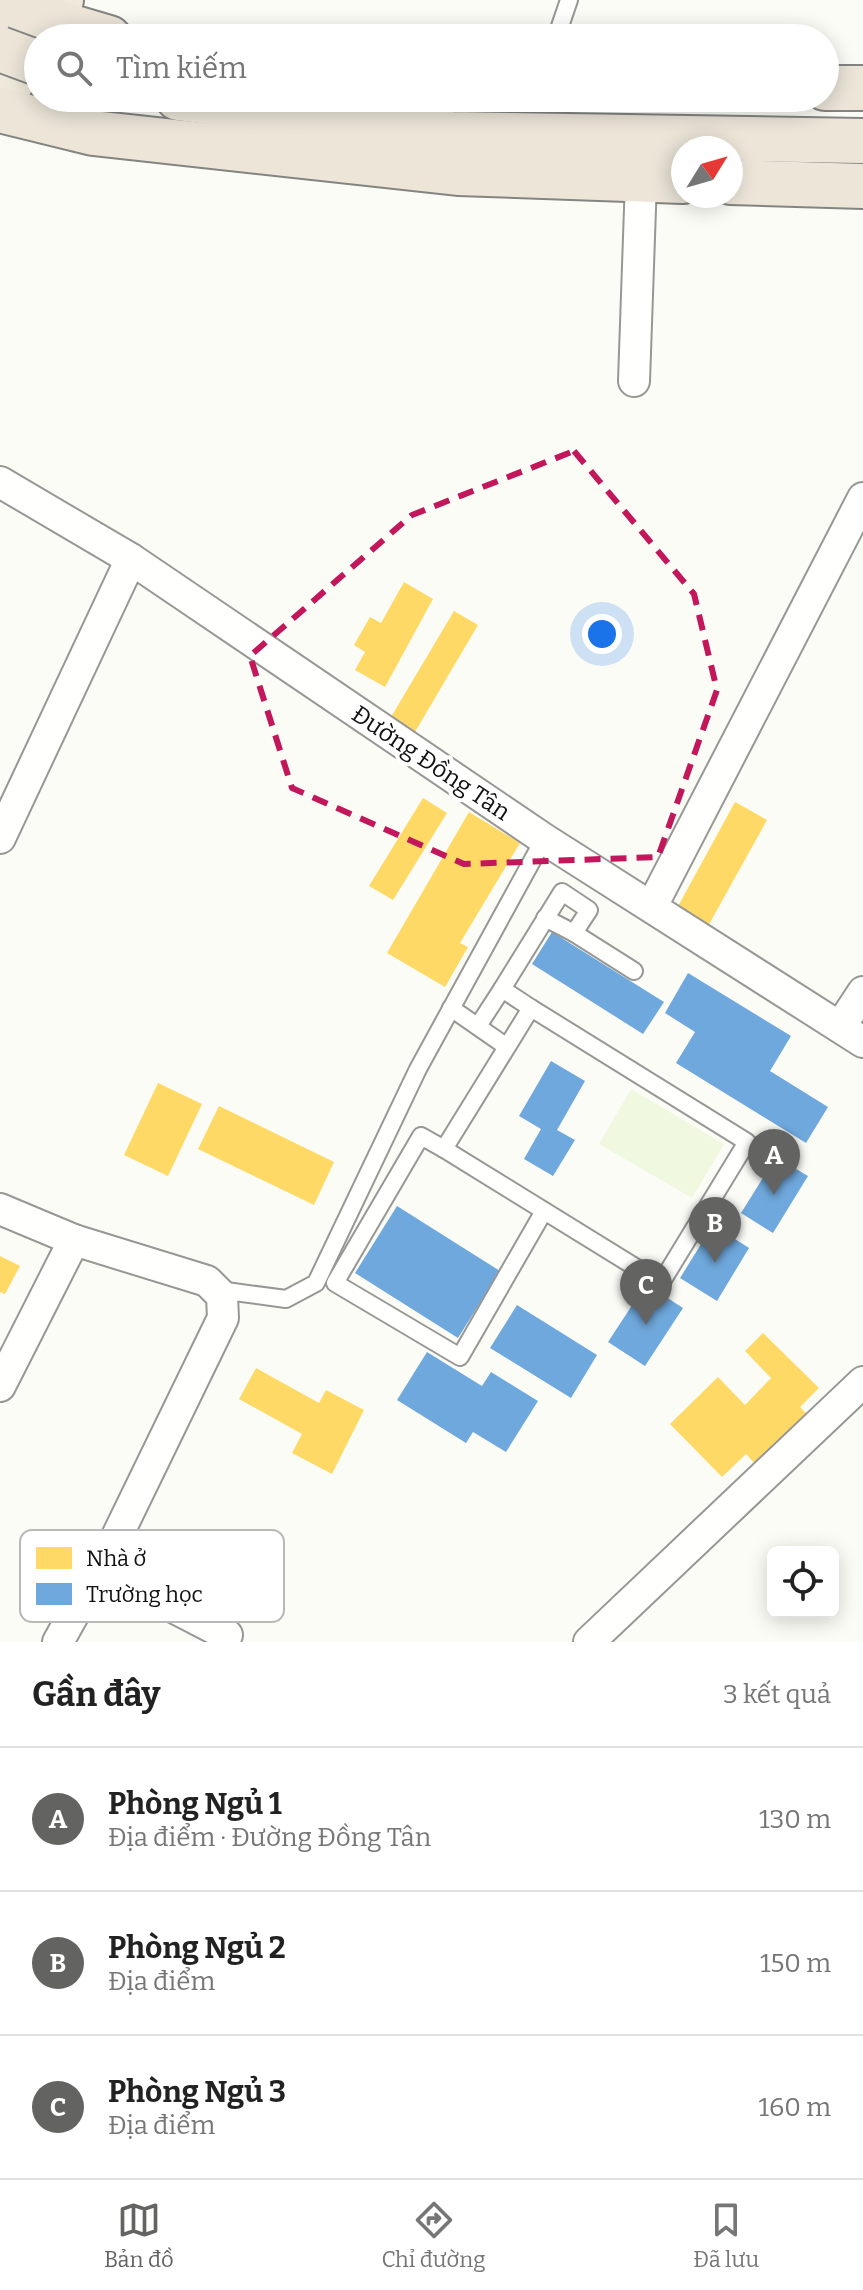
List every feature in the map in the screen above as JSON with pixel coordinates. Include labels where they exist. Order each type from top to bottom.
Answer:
[{"type":"highway","points":[[0,22],[55,10],[82,24]]},
{"type":"highway","points":[[0,49],[24,58]]},
{"type":"highway","points":[[839,88],[863,88]]},
{"type":"highway","points":[[0,110],[93,133],[458,173],[653,166],[863,141]]},
{"type":"highway","points":[[284,112],[451,134],[653,166]]},
{"type":"highway","points":[[743,182],[863,186]]},
{"type":"main road","points":[[0,101],[24,61]]},
{"type":"street","points":[[634,381],[653,166]]},
{"type":"street","name":"Đường Đồng Tân","points":[[0,482],[131,559],[544,839],[852,1034]]},
{"type":"street","points":[[652,906],[863,498]]},
{"type":"street","points":[[0,838],[131,559]]},
{"type":"street","points":[[852,1034],[863,992]]},
{"type":"street","points":[[0,1209],[74,1240],[207,1281],[219,1290],[225,1303],[223,1318],[119,1530]]},
{"type":"street","points":[[0,1386],[74,1240]]},
{"type":"street","points":[[589,1642],[863,1382]]},
{"type":"street","points":[[58,1642],[69,1622]]},
{"type":"street","points":[[202,1622],[227,1635]]},
{"type":"lane","points":[[561,24],[569,0]]},
{"type":"lane","points":[[219,1290],[286,1299],[316,1283],[451,1008],[544,839]]},
{"type":"lane","points":[[478,1026],[562,892],[589,910],[574,933]]},
{"type":"lane","points":[[545,918],[634,971]]},
{"type":"lane","points":[[502,989],[747,1142],[661,1283],[444,1149],[421,1136],[335,1283],[460,1357],[544,1211]]},
{"type":"lane","points":[[451,1008],[507,1047]]},
{"type":"lane","points":[[444,1149],[531,1008]]},
{"type":"highlighted area","points":[[574,451],[694,594],[717,690],[658,857],[464,864],[292,788],[250,656],[412,515]]},
{"type":"green space","points":[[631,1089],[724,1144],[692,1198],[599,1144]]},
{"type":"building: Nhà ở","points":[[404,582],[433,599],[385,687],[355,670],[365,652],[354,645],[370,617],[381,623]]},
{"type":"building: Nhà ở","points":[[454,611],[478,625],[415,732],[391,717]]},
{"type":"building: Nhà ở","points":[[423,798],[447,813],[393,900],[369,886]]},
{"type":"building: Nhà ở","points":[[735,802],[767,820],[707,928],[676,910]]},
{"type":"building: Nhà ở","points":[[469,812],[520,843],[460,943],[468,947],[445,987],[387,953]]},
{"type":"building: Nhà ở","points":[[158,1083],[202,1104],[168,1176],[124,1155]]},
{"type":"building: Nhà ở","points":[[219,1106],[334,1162],[314,1205],[198,1149]]},
{"type":"building: Nhà ở","points":[[0,1256],[20,1266],[5,1294],[0,1292]]},
{"type":"building: Nhà ở","points":[[763,1333],[819,1388],[800,1407],[811,1418],[760,1469],[746,1454],[722,1477],[670,1424],[718,1377],[745,1405],[771,1378],[745,1351]]},
{"type":"building: Nhà ở","points":[[256,1368],[319,1403],[326,1390],[364,1410],[332,1474],[292,1453],[302,1434],[239,1399]]},
{"type":"building: Trường học","points":[[552,932],[664,1002],[643,1034],[532,964]]},
{"type":"building: Trường học","points":[[688,973],[791,1036],[770,1071],[828,1107],[806,1143],[676,1063],[695,1032],[665,1013]]},
{"type":"building: Trường học","points":[[551,1061],[585,1081],[557,1130],[575,1140],[553,1176],[524,1159],[541,1129],[519,1116]]},
{"type":"building: Trường học","points":[[776,1157],[808,1176],[773,1233],[741,1213]]},
{"type":"building: Trường học","points":[[397,1206],[500,1271],[458,1338],[355,1273]]},
{"type":"building: Trường học","points":[[713,1225],[749,1248],[717,1301],[680,1278]]},
{"type":"building: Trường học","points":[[646,1284],[683,1308],[645,1366],[608,1342]]},
{"type":"building: Trường học","points":[[517,1305],[597,1355],[571,1398],[490,1348]]},
{"type":"building: Trường học","points":[[427,1352],[482,1386],[491,1372],[538,1401],[506,1452],[473,1432],[466,1443],[397,1400]]},
{"type":"place","name":"Phòng Ngủ 1","points":[[774,1195]]},
{"type":"place","name":"Phòng Ngủ 2","points":[[715,1263]]},
{"type":"place","name":"Phòng Ngủ 3","points":[[646,1325]]}]
